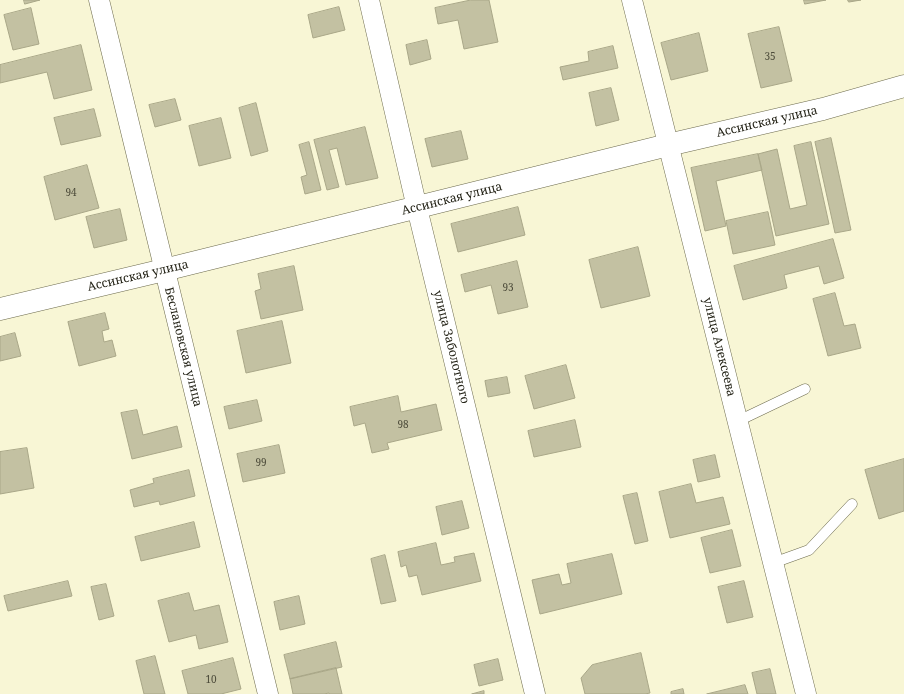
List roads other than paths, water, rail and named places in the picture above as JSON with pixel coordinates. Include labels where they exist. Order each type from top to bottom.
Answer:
[{"type":"street","name":"Беслановская улица","points":[[99,0],[268,694]]},
{"type":"street","name":"улица Заболотного","points":[[369,0],[417,208],[535,694]]},
{"type":"street","name":"улица Алексеева","points":[[632,0],[806,694]]},
{"type":"street","name":"Ассинская улица","points":[[0,309],[417,208],[668,145],[823,109],[904,86]]},
{"type":"lane","points":[[738,421],[805,389]]},
{"type":"lane","points":[[773,563],[809,550],[852,504]]}]
